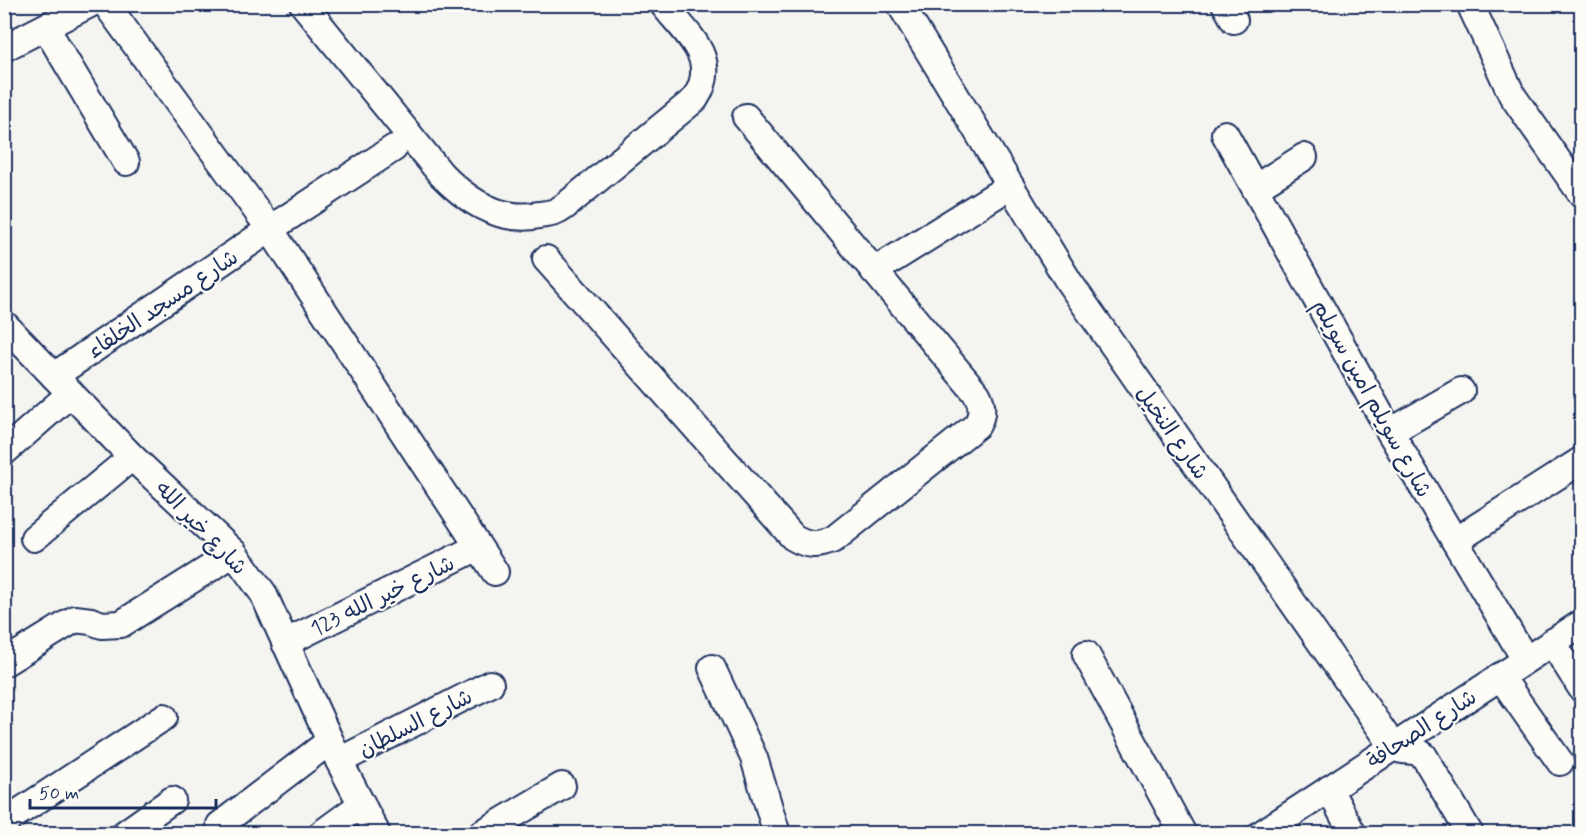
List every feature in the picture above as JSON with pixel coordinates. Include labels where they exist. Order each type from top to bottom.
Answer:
[{"type":"street","points":[[4,48],[90,4]]},
{"type":"street","points":[[106,4],[270,229],[495,572]]},
{"type":"street","points":[[303,4],[459,193],[481,207],[505,215],[531,217],[556,212],[576,197],[695,99],[703,87],[706,73],[704,59],[663,4]]},
{"type":"street","name":"شارع النخيل","points":[[900,4],[1075,292],[1393,746]]},
{"type":"street","points":[[1470,4],[1512,95],[1581,195]]},
{"type":"street","points":[[46,28],[126,162]]},
{"type":"street","points":[[546,259],[793,537],[802,543],[813,545],[834,539],[977,425],[981,418],[981,401],[746,117]]},
{"type":"street","name":"شارع سويلم امين سويلم","points":[[1225,134],[1390,432],[1525,659]]},
{"type":"street","name":"شارع مسجد الخلفاء","points":[[4,452],[62,385],[270,229],[394,148]]},
{"type":"street","points":[[1255,188],[1304,157]]},
{"type":"street","points":[[874,271],[1010,186]]},
{"type":"street","name":"شارع خير الله","points":[[4,324],[132,458],[234,553],[263,593],[335,751],[377,834]]},
{"type":"street","points":[[1390,432],[1461,391]]},
{"type":"street","points":[[34,538],[132,458]]},
{"type":"street","points":[[1455,541],[1581,460]]},
{"type":"street","name":"شارع خير الله 123","points":[[285,643],[478,547]]},
{"type":"street","points":[[4,663],[75,619],[110,626],[121,624],[234,553]]},
{"type":"street","name":"شارع الصحافة","points":[[1261,834],[1581,622]]},
{"type":"street","points":[[1552,642],[1581,689]]},
{"type":"street","points":[[1086,654],[1183,834]]},
{"type":"street","points":[[712,668],[754,758],[777,834]]},
{"type":"street","points":[[1500,676],[1560,762]]},
{"type":"street","name":"شارع السلطان","points":[[220,825],[335,751],[490,684]]},
{"type":"street","points":[[4,822],[164,717]]},
{"type":"street","points":[[1393,746],[1399,750],[1417,751],[1424,756],[1470,834]]},
{"type":"street","points":[[481,834],[562,786]]},
{"type":"street","points":[[1329,789],[1353,834]]},
{"type":"street","points":[[124,834],[172,800]]},
{"type":"street","points":[[321,834],[362,804]]}]
